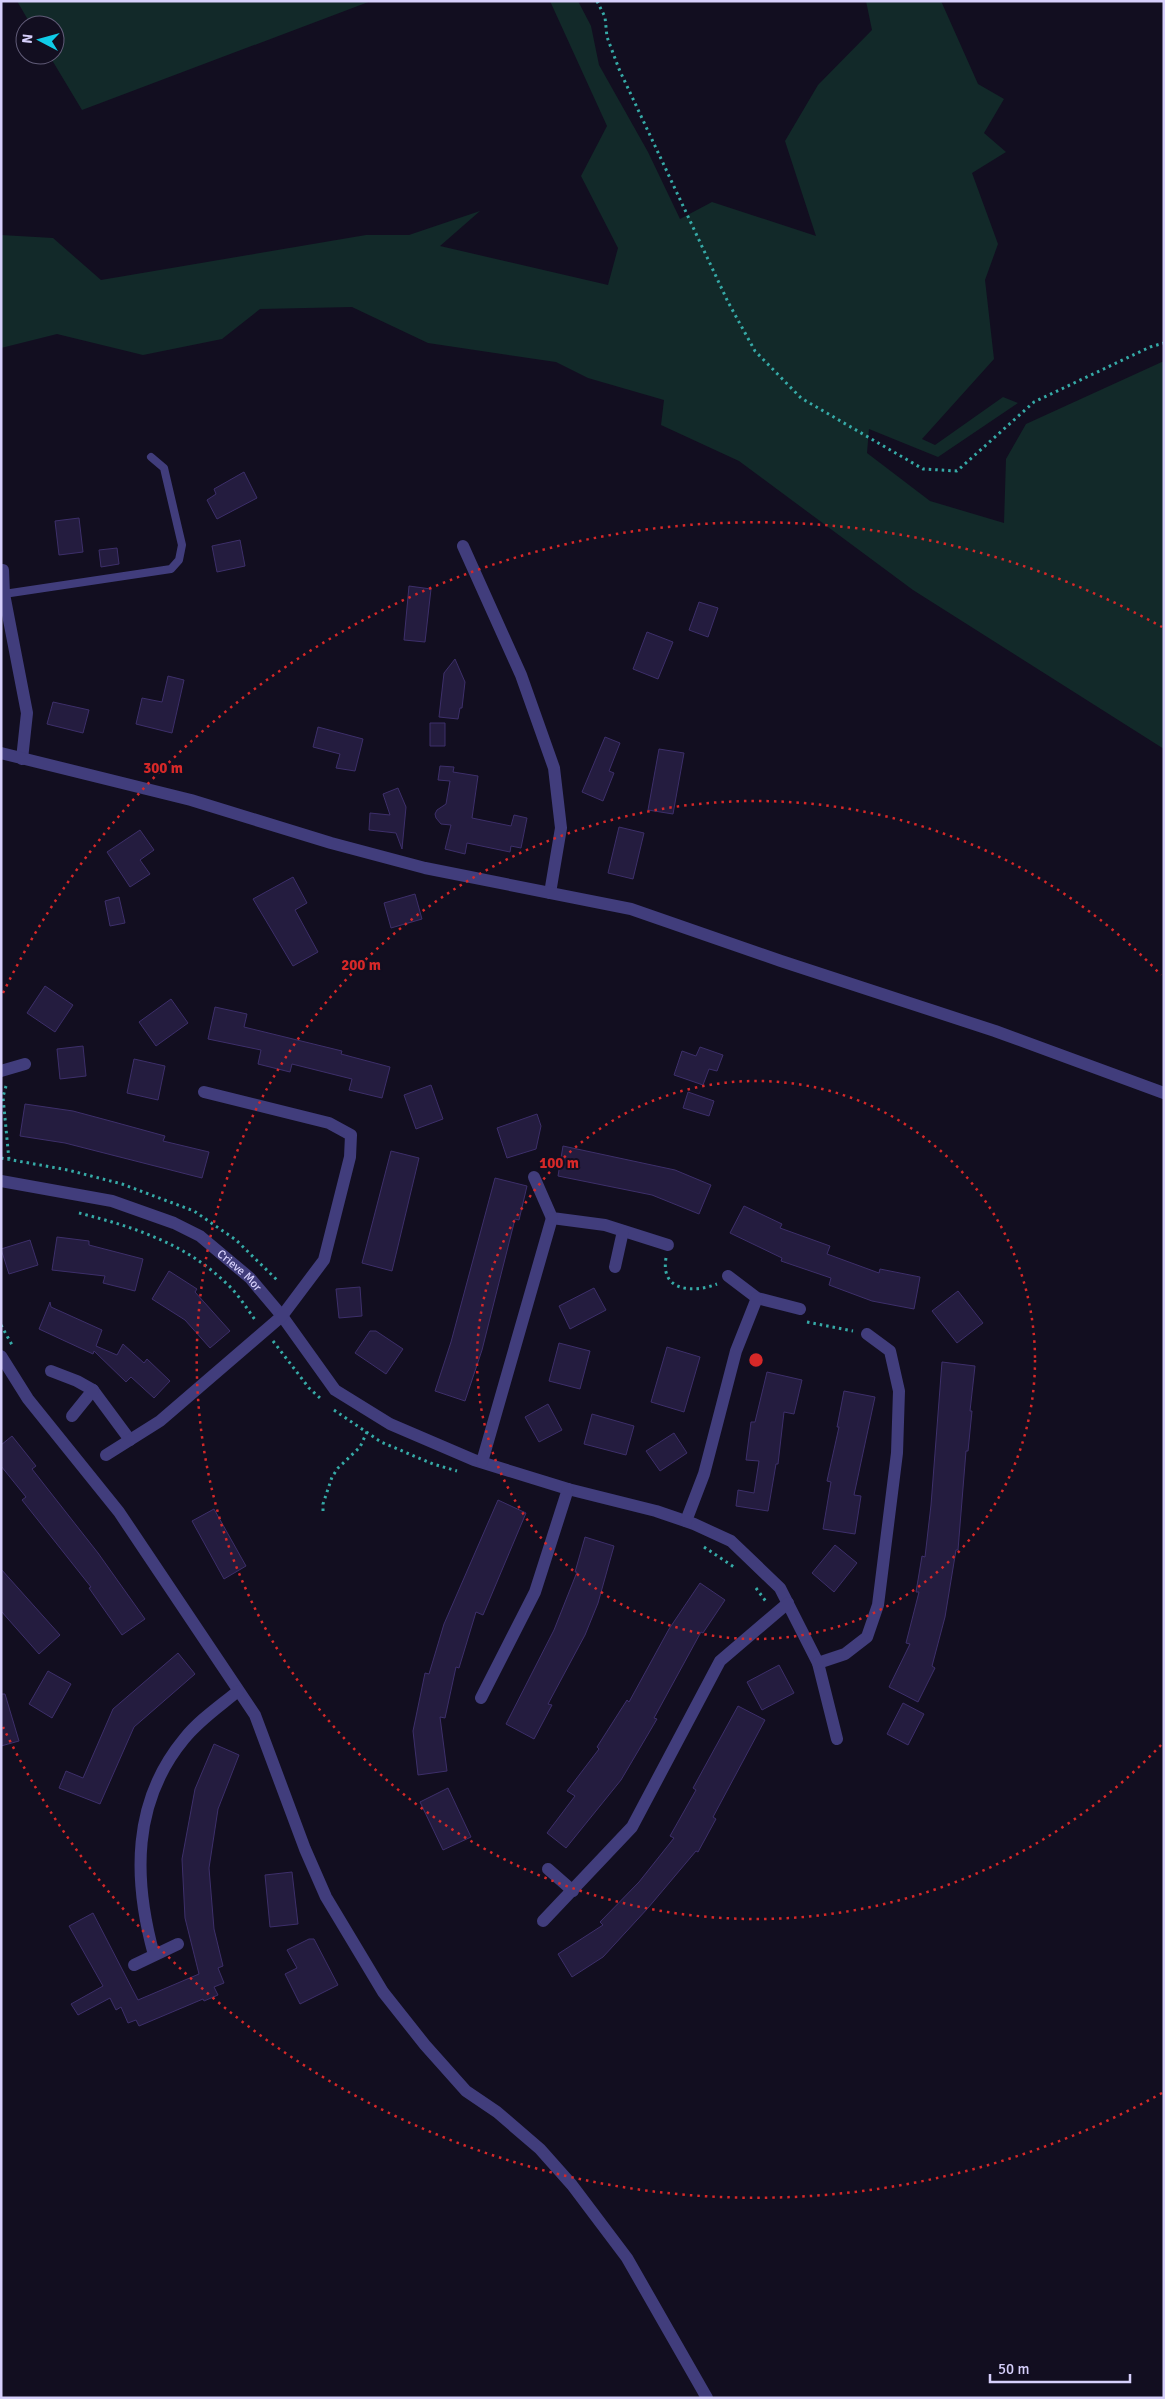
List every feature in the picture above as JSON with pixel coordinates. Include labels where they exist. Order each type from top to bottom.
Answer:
[{"type":"street","points":[[463,546],[521,676],[554,768],[561,828],[550,892]]},
{"type":"street","points":[[3,570],[4,594],[27,713],[22,759]]},
{"type":"street","points":[[1,753],[191,800],[323,841],[425,868],[631,909],[780,961],[995,1031],[1164,1093]]},
{"type":"street","points":[[1,1071],[25,1064]]},
{"type":"street","points":[[106,1455],[160,1421],[282,1316],[324,1260],[350,1157],[351,1136],[329,1123],[204,1092]]},
{"type":"street","points":[[482,1462],[552,1218],[534,1177]]},
{"type":"street","name":"Crieve Mor","points":[[1,1181],[112,1201],[174,1223],[200,1236],[250,1278],[282,1316],[335,1390],[390,1424],[482,1462],[568,1489],[686,1521],[731,1541],[780,1588],[818,1663],[838,1738]]},
{"type":"street","points":[[552,1218],[605,1225],[668,1245]]},
{"type":"street","points":[[615,1266],[623,1231]]},
{"type":"street","points":[[728,1276],[757,1298],[800,1309]]},
{"type":"street","points":[[686,1521],[704,1474],[736,1351],[757,1298]]},
{"type":"street","points":[[818,1663],[845,1654],[867,1637],[878,1605],[898,1453],[899,1391],[890,1351],[867,1334]]},
{"type":"street","points":[[1,1356],[28,1399],[119,1512],[199,1628],[255,1715],[305,1849],[326,1897],[383,1992],[425,2045],[466,2091],[497,2112],[540,2148],[572,2186],[627,2258],[707,2398]]},
{"type":"street","points":[[51,1370],[93,1390],[130,1440]]},
{"type":"street","points":[[72,1416],[93,1390]]},
{"type":"street","points":[[481,1698],[535,1592],[568,1489]]},
{"type":"street","points":[[543,1921],[632,1827],[720,1662],[788,1603]]},
{"type":"street","points":[[154,1955],[145,1921],[142,1868],[141,1837],[147,1806],[163,1767],[185,1737],[238,1691]]},
{"type":"street","points":[[548,1869],[573,1891]]},
{"type":"street","points":[[134,1965],[178,1944]]},
{"type":"lane","points":[[4,594],[171,569],[179,560],[182,545],[164,468],[151,457]]},
{"type":"path","points":[[597,1],[605,17],[607,38],[619,69],[728,302],[755,351],[801,398],[923,469],[957,471],[1034,402],[1150,347],[1164,343]]},
{"type":"path","points":[[9,1083],[5,1088],[3,1098],[9,1160]]},
{"type":"path","points":[[75,1212],[158,1237],[199,1260],[229,1286],[309,1388],[322,1400]]},
{"type":"path","points":[[668,1245],[665,1270],[669,1279],[676,1286],[694,1290],[703,1289],[717,1284],[728,1276]]},
{"type":"path","points":[[800,1309],[801,1321],[867,1334]]},
{"type":"path","points":[[329,1406],[381,1442],[433,1464],[461,1473]]},
{"type":"path","points":[[323,1511],[323,1504],[332,1477],[338,1468],[360,1447],[367,1432]]},
{"type":"path","points":[[701,1546],[742,1572]]},
{"type":"path","points":[[753,1584],[775,1614]]},
{"type":"green space","points":[[17,1],[371,1],[82,110],[55,65],[65,65],[65,15],[25,15]]},
{"type":"green space","points":[[550,1],[578,1],[591,26],[599,65],[648,152],[680,219],[712,202],[816,236],[785,141],[818,85],[872,30],[866,1],[941,1],[978,84],[1004,99],[984,133],[1006,152],[972,173],[998,244],[985,280],[994,359],[922,439],[935,445],[1003,397],[1018,403],[938,457],[869,429],[867,453],[930,501],[1004,523],[1006,459],[1026,424],[1164,361],[1164,749],[913,590],[739,461],[661,425],[664,400],[588,378],[556,362],[428,343],[352,307],[260,309],[222,339],[143,355],[57,334],[1,348],[1,235],[53,238],[101,280],[366,235],[409,235],[480,211],[440,246],[608,285],[618,248],[581,176],[607,126]]},
{"type":"building","points":[[244,472],[257,498],[217,519],[207,500],[216,494],[214,489]]},
{"type":"building","points":[[79,518],[83,552],[59,555],[55,521]]},
{"type":"building","points":[[240,540],[245,566],[217,572],[212,546]]},
{"type":"building","points":[[117,548],[119,564],[101,567],[99,550]]},
{"type":"building","points":[[409,586],[431,589],[425,642],[404,640]]},
{"type":"building","points":[[699,602],[718,608],[708,637],[689,630]]},
{"type":"building","points":[[647,632],[673,642],[658,679],[633,669]]},
{"type":"building","points":[[455,659],[465,682],[462,708],[460,708],[458,719],[439,717],[444,673]]},
{"type":"building","points":[[168,676],[184,680],[172,733],[136,724],[142,698],[162,702]]},
{"type":"building","points":[[53,702],[89,710],[83,733],[47,724]]},
{"type":"building","points":[[430,723],[445,723],[445,746],[430,746]]},
{"type":"building","points":[[318,727],[363,739],[355,771],[336,768],[340,754],[313,747]]},
{"type":"building","points":[[605,737],[620,743],[609,771],[614,773],[603,801],[582,792]]},
{"type":"building","points":[[659,749],[684,753],[673,814],[648,810]]},
{"type":"building","points":[[440,766],[454,767],[453,772],[478,776],[472,818],[511,826],[514,815],[527,818],[521,848],[511,846],[510,852],[467,843],[465,854],[445,849],[451,825],[441,824],[435,814],[437,810],[446,804],[450,781],[438,780]]},
{"type":"building","points":[[398,788],[406,807],[402,849],[396,833],[369,830],[370,813],[390,815],[383,794]]},
{"type":"building","points":[[619,827],[644,833],[633,879],[608,873]]},
{"type":"building","points":[[140,830],[154,850],[140,860],[150,874],[130,887],[107,852]]},
{"type":"building","points":[[293,877],[307,903],[295,910],[318,952],[293,966],[253,899]]},
{"type":"building","points":[[415,894],[422,919],[391,928],[384,903]]},
{"type":"building","points":[[119,897],[125,923],[110,926],[105,901]]},
{"type":"building","points":[[45,986],[73,1005],[55,1032],[27,1013]]},
{"type":"building","points":[[171,999],[188,1023],[156,1046],[139,1022]]},
{"type":"building","points":[[215,1007],[247,1014],[244,1027],[342,1051],[341,1054],[390,1067],[382,1098],[349,1090],[352,1079],[292,1064],[290,1072],[258,1064],[261,1050],[208,1039]]},
{"type":"building","points":[[83,1046],[86,1076],[60,1079],[57,1049]]},
{"type":"building","points":[[700,1047],[723,1055],[717,1071],[709,1069],[703,1085],[674,1075],[682,1051],[696,1056]]},
{"type":"building","points":[[134,1059],[165,1066],[158,1100],[127,1093]]},
{"type":"building","points":[[431,1085],[443,1119],[416,1129],[404,1095]]},
{"type":"building","points":[[688,1092],[714,1101],[709,1116],[683,1108]]},
{"type":"building","points":[[25,1104],[73,1111],[165,1136],[163,1141],[209,1152],[202,1178],[65,1143],[20,1136]]},
{"type":"building","points":[[537,1114],[541,1126],[536,1149],[507,1158],[497,1128]]},
{"type":"building","points":[[563,1146],[675,1170],[711,1185],[699,1214],[652,1195],[558,1176]]},
{"type":"building","points":[[391,1151],[419,1158],[392,1271],[362,1263]]},
{"type":"building","points":[[495,1178],[527,1186],[519,1220],[515,1219],[482,1350],[465,1401],[435,1391],[451,1342]]},
{"type":"building","points":[[744,1206],[782,1224],[780,1228],[830,1246],[827,1254],[879,1273],[880,1269],[920,1277],[914,1309],[872,1301],[829,1285],[831,1278],[781,1261],[782,1258],[730,1233]]},
{"type":"building","points":[[57,1237],[89,1241],[89,1245],[143,1259],[135,1291],[103,1283],[105,1276],[52,1270]]},
{"type":"building","points":[[30,1240],[38,1265],[9,1274],[1,1249]]},
{"type":"building","points":[[169,1271],[197,1289],[195,1292],[230,1331],[210,1348],[185,1320],[152,1299]]},
{"type":"building","points":[[360,1287],[362,1316],[339,1318],[336,1289]]},
{"type":"building","points":[[594,1288],[606,1310],[570,1329],[559,1306]]},
{"type":"building","points":[[958,1291],[983,1323],[957,1343],[932,1311]]},
{"type":"building","points":[[50,1302],[51,1307],[102,1330],[96,1346],[117,1355],[123,1344],[144,1363],[147,1359],[170,1381],[154,1398],[131,1377],[126,1382],[94,1351],[93,1354],[39,1329]]},
{"type":"building","points":[[370,1331],[376,1331],[403,1349],[386,1374],[355,1353]]},
{"type":"building","points":[[559,1343],[590,1351],[580,1389],[549,1381]]},
{"type":"building","points":[[667,1347],[700,1357],[684,1412],[651,1402]]},
{"type":"building","points":[[942,1362],[975,1366],[970,1411],[972,1411],[968,1451],[966,1451],[958,1550],[956,1550],[945,1617],[932,1666],[935,1668],[918,1702],[889,1687],[910,1644],[906,1643],[919,1592],[916,1592],[922,1556],[925,1557]]},
{"type":"building","points":[[767,1372],[802,1380],[794,1414],[784,1412],[778,1464],[776,1464],[768,1511],[736,1506],[738,1490],[754,1493],[759,1461],[746,1460],[751,1422],[755,1422]]},
{"type":"building","points":[[844,1391],[875,1397],[854,1495],[861,1496],[855,1534],[823,1529],[831,1482],[827,1481],[839,1427],[837,1427]]},
{"type":"building","points":[[548,1404],[562,1430],[539,1442],[525,1417]]},
{"type":"building","points":[[592,1414],[634,1426],[626,1455],[584,1444]]},
{"type":"building","points":[[674,1433],[687,1453],[660,1471],[646,1451]]},
{"type":"building","points":[[12,1436],[36,1466],[32,1469],[98,1553],[145,1619],[122,1635],[89,1588],[91,1587],[22,1500],[26,1497],[1,1466],[1,1445]]},
{"type":"building","points":[[498,1500],[526,1513],[483,1615],[476,1612],[459,1668],[456,1667],[445,1718],[440,1717],[447,1771],[418,1775],[413,1731],[425,1673],[429,1674],[444,1624]]},
{"type":"building","points":[[214,1509],[246,1566],[224,1579],[192,1521]]},
{"type":"building","points":[[585,1537],[614,1546],[598,1603],[585,1635],[548,1704],[552,1705],[534,1739],[506,1724],[554,1630],[577,1572],[575,1572]]},
{"type":"building","points":[[835,1545],[857,1563],[834,1592],[812,1573]]},
{"type":"building","points":[[1,1569],[60,1635],[39,1654],[1,1611]]},
{"type":"building","points":[[700,1583],[725,1600],[703,1633],[701,1632],[654,1718],[657,1719],[621,1780],[566,1848],[547,1833],[575,1796],[567,1791],[599,1749],[597,1747],[627,1700],[629,1702],[669,1629]]},
{"type":"building","points":[[178,1653],[195,1674],[134,1727],[100,1804],[59,1788],[66,1771],[83,1778],[113,1709]]},
{"type":"building","points":[[779,1665],[794,1693],[762,1710],[747,1682]]},
{"type":"building","points":[[48,1671],[71,1684],[52,1718],[29,1704]]},
{"type":"building","points":[[1,1694],[5,1694],[19,1741],[1,1746]]},
{"type":"building","points":[[903,1703],[924,1714],[908,1745],[887,1734]]},
{"type":"building","points":[[738,1706],[765,1720],[713,1817],[716,1819],[698,1852],[696,1851],[648,1908],[603,1957],[572,1977],[558,1954],[603,1925],[600,1922],[639,1882],[674,1838],[670,1836],[696,1790],[693,1788]]},
{"type":"building","points":[[214,1744],[239,1755],[218,1809],[209,1868],[214,1929],[223,1966],[218,1968],[224,1983],[214,1987],[218,1995],[204,2001],[203,1999],[139,2026],[136,2020],[128,2023],[121,2007],[116,2010],[110,1998],[78,2015],[71,2004],[103,1986],[69,1926],[93,1913],[138,2000],[199,1974],[185,1918],[182,1859],[195,1789]]},
{"type":"building","points":[[448,1788],[471,1837],[443,1850],[420,1802]]},
{"type":"building","points":[[292,1872],[298,1924],[270,1927],[265,1875]]},
{"type":"building","points":[[309,1939],[314,1939],[338,1985],[300,2004],[285,1974],[297,1968],[287,1950]]}]
